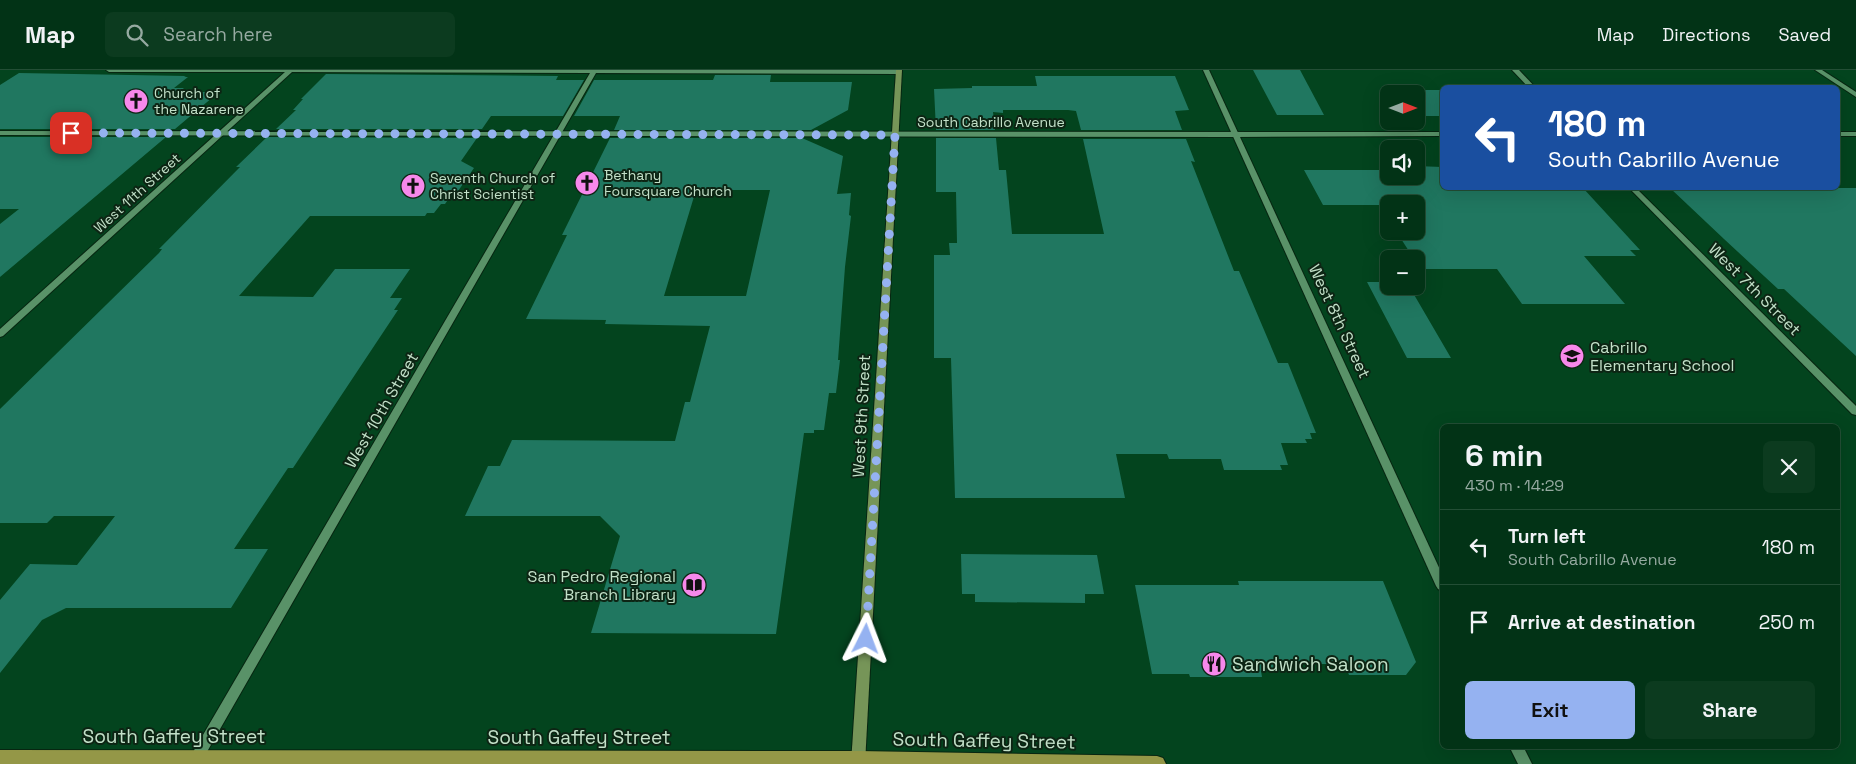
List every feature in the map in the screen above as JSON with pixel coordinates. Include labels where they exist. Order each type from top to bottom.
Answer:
[{"type":"main road","name":"West 9th Street","points":[[858,762],[899,71]]},
{"type":"main road","name":"South Gaffey Street","points":[[0,758],[195,761],[1157,764]]},
{"type":"street","points":[[109,70],[899,71]]},
{"type":"street","name":"West 8th Street","points":[[1206,70],[1440,582]]},
{"type":"street","points":[[1515,70],[1529,85]]},
{"type":"street","points":[[1818,70],[1856,95]]},
{"type":"street","name":"West 11th Street","points":[[0,334],[290,71]]},
{"type":"street","name":"West 10th Street","points":[[195,761],[595,71]]},
{"type":"street","name":"South Cabrillo Avenue","points":[[0,133],[1440,134]]},
{"type":"street","points":[[1840,134],[1856,134]]},
{"type":"street","name":"West 7th Street","points":[[1634,190],[1856,412]]},
{"type":"street","points":[[1518,749],[1525,764]]},
{"type":"building","points":[[1253,70],[1300,70],[1324,115],[1277,115]]},
{"type":"building","points":[[19,73],[186,76],[184,77],[188,77],[174,88],[184,88],[179,92],[219,92],[175,129],[0,129],[0,85]]},
{"type":"building","points":[[326,74],[558,76],[556,80],[584,80],[563,116],[491,116],[482,129],[276,129],[296,110],[293,110],[303,99],[301,99]]},
{"type":"building","points":[[715,75],[771,75],[770,82],[852,82],[848,110],[811,130],[614,130],[620,116],[574,116],[594,80],[713,80]]},
{"type":"building","points":[[1035,76],[1175,76],[1189,110],[1175,111],[1182,130],[1081,130],[1076,111],[1003,110],[1003,113],[993,112],[995,130],[936,130],[934,89],[972,88],[972,86],[1037,86]]},
{"type":"building","points":[[1425,90],[1440,90],[1440,116],[1425,116]]},
{"type":"building","points":[[0,137],[166,137],[0,277],[0,224],[19,209],[0,209]]},
{"type":"building","points":[[267,137],[477,138],[461,161],[474,168],[456,194],[452,194],[445,204],[441,204],[434,213],[427,213],[425,216],[310,216],[239,296],[313,297],[335,269],[410,269],[390,298],[402,298],[394,310],[398,310],[293,468],[288,468],[234,549],[268,549],[231,608],[66,608],[42,620],[0,673],[0,600],[30,564],[77,565],[115,516],[54,516],[47,523],[0,523],[0,409],[159,253],[162,249],[159,249]]},
{"type":"building","points":[[610,138],[802,138],[843,156],[837,194],[851,193],[849,215],[851,216],[845,267],[838,360],[840,360],[836,393],[829,393],[824,430],[804,433],[776,634],[591,633],[620,536],[600,516],[465,516],[488,466],[500,466],[512,440],[675,441],[685,402],[690,402],[710,326],[605,324],[606,320],[526,319],[567,235],[562,235]],"holes":[[[696,190],[770,190],[746,296],[664,296]]]},
{"type":"building","points":[[936,138],[996,138],[999,170],[1006,170],[1012,234],[1104,234],[1083,139],[1186,139],[1195,162],[1191,161],[1234,271],[1239,271],[1278,363],[1288,363],[1316,433],[1310,433],[1312,439],[1305,439],[1307,443],[1281,443],[1288,465],[1280,465],[1282,470],[1224,470],[1221,459],[1169,459],[1167,454],[1116,454],[1125,498],[955,498],[951,358],[934,358],[934,255],[950,255],[949,243],[957,243],[956,192],[936,192]]},
{"type":"building","points":[[1425,166],[1440,167],[1440,190],[1585,190],[1640,250],[1630,250],[1636,256],[1584,256],[1625,304],[1522,304],[1497,269],[1425,269],[1425,250],[1408,250],[1402,240],[1425,240],[1425,195],[1380,195],[1380,205],[1323,205],[1304,170],[1380,170],[1380,185],[1425,185]]},
{"type":"building","points":[[1840,188],[1856,188],[1856,356],[1784,289],[1778,289],[1672,190],[1840,190]]},
{"type":"building","points":[[1367,282],[1380,282],[1380,295],[1414,295],[1451,358],[1407,358]]},
{"type":"building","points":[[961,554],[1097,555],[1104,594],[1085,594],[1085,603],[975,602],[975,594],[962,594]]},
{"type":"building","points":[[1238,581],[1383,581],[1416,662],[1406,675],[1349,675],[1345,664],[1287,664],[1290,671],[1261,671],[1262,677],[1190,677],[1189,674],[1152,674],[1135,585],[1239,585]]},
{"type":"place","name":"Church of the Nazarene","points":[[136,101]]},
{"type":"place","name":"Bethany Foursquare Church","points":[[587,183]]},
{"type":"place","name":"Seventh Church of Christ Scientist","points":[[413,186]]},
{"type":"place","name":"Cabrillo Elementary School","points":[[1572,356]]},
{"type":"place","name":"San Pedro Regional Branch Library","points":[[694,585]]},
{"type":"place","name":"Sandwich Saloon","points":[[1214,664]]},
{"type":"route","points":[[71,133],[895,135],[866,639]]}]
